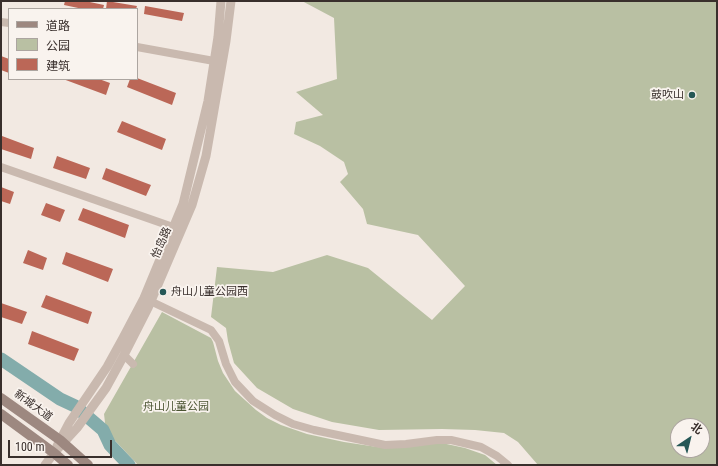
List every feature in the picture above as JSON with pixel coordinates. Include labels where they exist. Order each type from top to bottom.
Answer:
[{"type":"main road","name":"新城大道","points":[[1,398],[62,442],[88,465]]},
{"type":"main road","points":[[1,414],[68,465]]},
{"type":"street","points":[[73,426],[87,396],[107,367],[147,299],[182,204],[208,101],[218,37],[221,1]]},
{"type":"street","name":"怡岛路","points":[[45,465],[73,426],[95,403],[106,388],[124,355],[147,299],[192,204],[206,156],[226,41],[231,1]]},
{"type":"street","points":[[138,47],[214,61]]},
{"type":"street","points":[[1,167],[173,227]]},
{"type":"street","points":[[147,299],[211,330],[219,341],[226,364],[235,382],[253,401],[275,416],[314,430],[385,445],[437,440],[465,442],[481,447],[497,456],[508,465]]},
{"type":"street","points":[[124,355],[133,364]]},
{"type":"green space","points":[[302,1],[717,1],[717,465],[538,465],[518,442],[504,433],[442,429],[379,430],[332,422],[293,409],[257,388],[234,363],[226,328],[211,317],[217,267],[273,272],[327,255],[368,268],[432,320],[465,286],[418,235],[367,224],[363,209],[340,182],[348,174],[344,162],[320,146],[294,134],[296,122],[323,115],[296,92],[337,79],[334,18]]},
{"type":"green space","name":"舟山儿童公园","points":[[162,312],[211,338],[223,373],[235,391],[256,410],[267,418],[281,425],[307,434],[344,442],[384,448],[442,443],[465,448],[485,455],[497,465],[138,465],[106,431],[104,414]]},
{"type":"building","points":[[65,1],[85,1],[104,5],[103,8],[78,8],[64,5]]},
{"type":"building","points":[[107,1],[137,6],[136,8],[106,8]]},
{"type":"building","points":[[145,6],[184,13],[182,21],[144,14]]},
{"type":"building","points":[[1,56],[8,59],[8,73],[1,70]]},
{"type":"building","points":[[138,78],[176,93],[172,105],[127,87],[130,80],[138,80]]},
{"type":"building","points":[[66,80],[102,80],[110,83],[106,95]]},
{"type":"building","points":[[122,121],[166,139],[162,150],[117,132]]},
{"type":"building","points":[[2,136],[34,148],[31,159],[1,149]]},
{"type":"building","points":[[57,156],[90,168],[86,179],[53,168]]},
{"type":"building","points":[[106,168],[151,185],[146,196],[102,179]]},
{"type":"building","points":[[1,187],[14,192],[10,204],[1,201]]},
{"type":"building","points":[[46,203],[65,210],[60,222],[41,215]]},
{"type":"building","points":[[83,208],[129,225],[125,238],[78,220]]},
{"type":"building","points":[[28,250],[47,258],[43,270],[23,263]]},
{"type":"building","points":[[66,252],[113,269],[108,282],[62,264]]},
{"type":"building","points":[[46,295],[92,312],[88,324],[41,307]]},
{"type":"building","points":[[1,303],[27,312],[22,324],[1,317]]},
{"type":"building","points":[[32,331],[79,349],[74,361],[28,344]]},
{"type":"waterway","points":[[1,359],[60,399],[75,406],[103,430],[110,445],[129,465]]},
{"type":"place","name":"鼓吹山","points":[[692,95]]},
{"type":"place","name":"舟山儿童公园西","points":[[163,292]]}]
